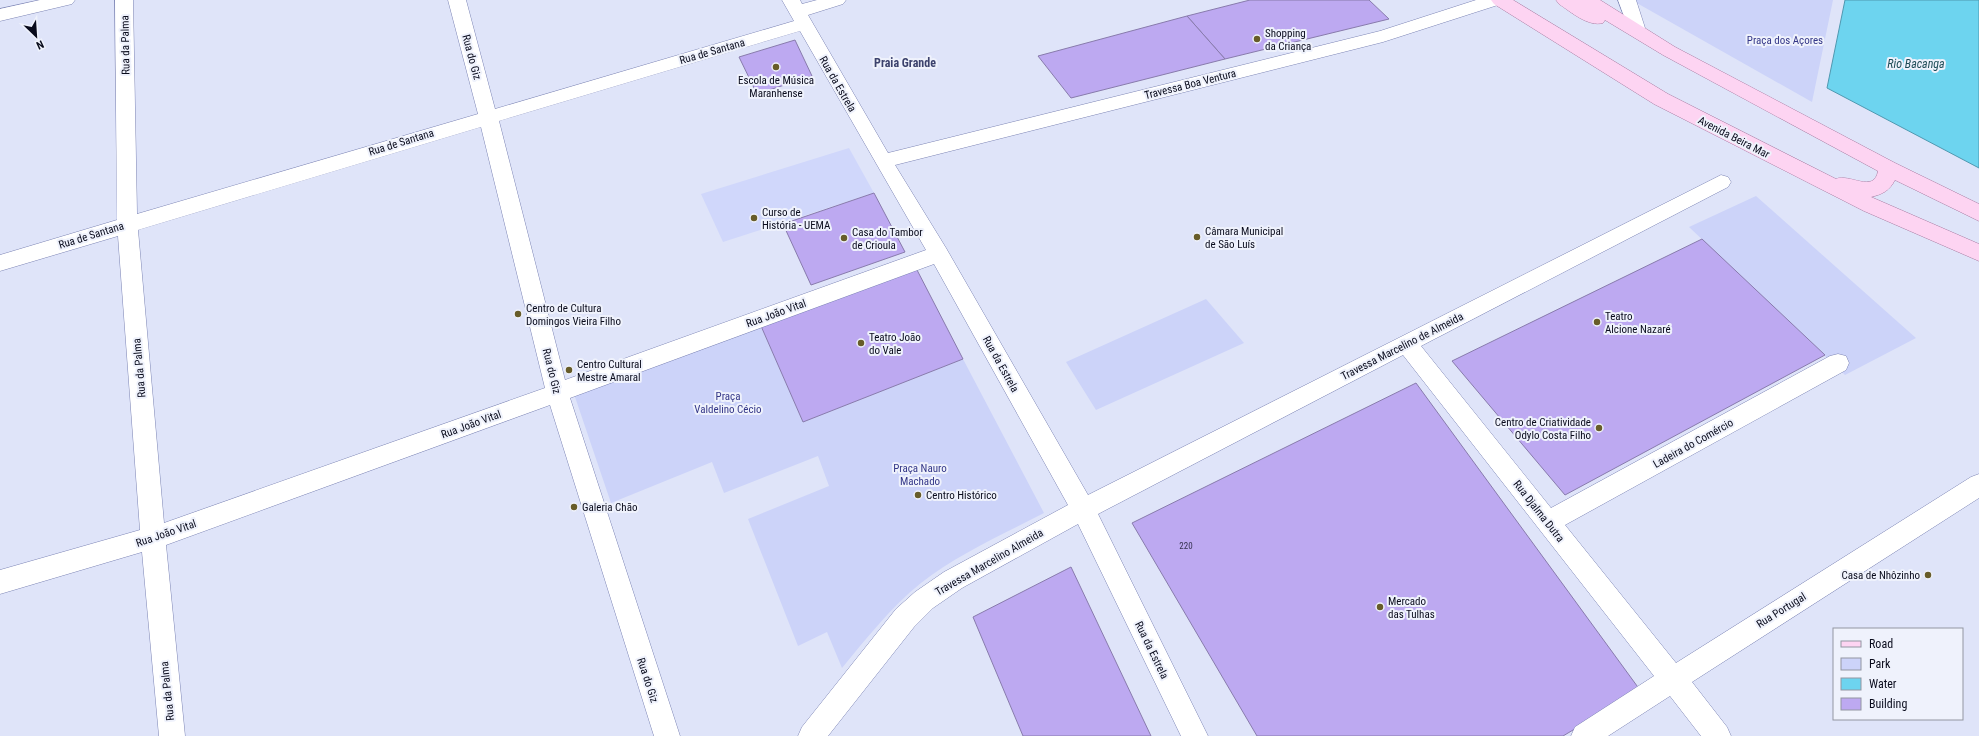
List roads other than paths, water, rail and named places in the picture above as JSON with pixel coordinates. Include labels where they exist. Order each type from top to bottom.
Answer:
[{"type":"main road","name":"Avenida Beira Mar","points":[[1500,0],[1661,99],[1694,117],[1871,206],[1979,253]]},
{"type":"main road","points":[[1565,0],[1625,36],[1638,42],[1669,51]]},
{"type":"main road","points":[[1587,0],[1669,51],[1888,168],[1979,213]]},
{"type":"main road","points":[[1694,117],[1747,135],[1849,187],[1871,190],[1880,187],[1886,182],[1888,168]]},
{"type":"street","points":[[0,15],[66,0]]},
{"type":"street","name":"Rua da Palma","points":[[124,0],[127,224],[152,538],[172,736]]},
{"type":"street","name":"Rua do Giz","points":[[457,0],[488,116],[557,393],[588,494],[667,736]]},
{"type":"street","name":"Rua de Santana","points":[[0,263],[488,116],[797,12],[837,0]]},
{"type":"street","name":"Travessa Boa Ventura","points":[[883,161],[1383,36],[1495,0]]},
{"type":"street","points":[[1627,0],[1637,31]]},
{"type":"street","name":"Rua da Estrela","points":[[797,12],[883,161],[939,254],[1083,509],[1195,736]]},
{"type":"street","name":"Travessa Marcelino de Almeida","points":[[1083,509],[1721,182]]},
{"type":"street","name":"Rua João Vital","points":[[0,582],[152,538],[939,254]]},
{"type":"street","name":"Rua Djalma Dutra","points":[[1407,344],[1671,679],[1718,736]]},
{"type":"street","name":"Ladeira do Comércio","points":[[1548,522],[1838,363]]},
{"type":"street","name":"Rua Portugal","points":[[1584,736],[1671,679],[1979,485]]},
{"type":"street","name":"Travessa Marcelino Almeida","points":[[811,736],[905,618],[924,600],[953,580],[1083,509]]},
{"type":"water","name":"Rio Bacanga","points":[[1845,0],[1979,0],[1979,168],[1827,88]]},
{"type":"place","name":"Shopping da Criança","points":[[1257,39]]},
{"type":"place","name":"Escola de Música Maranhense","points":[[776,67]]},
{"type":"place","name":"Curso de História - UEMA","points":[[754,218]]},
{"type":"place","name":"Câmara Municipal de São Luís","points":[[1197,237]]},
{"type":"place","name":"Casa do Tambor de Crioula","points":[[844,238]]},
{"type":"place","name":"Centro de Cultura Domingos Vieira Filho","points":[[518,314]]},
{"type":"place","name":"Teatro Alcione Nazaré","points":[[1597,322]]},
{"type":"place","name":"Teatro João do Vale","points":[[861,343]]},
{"type":"place","name":"Centro Cultural Mestre Amaral","points":[[569,370]]},
{"type":"place","name":"Centro de Criatividade Odylo Costa Filho","points":[[1599,428]]},
{"type":"place","name":"Centro Histórico","points":[[918,495]]},
{"type":"place","name":"Galeria Chão","points":[[574,507]]},
{"type":"place","name":"Casa de Nhôzinho","points":[[1928,575]]},
{"type":"place","name":"Mercado das Tulhas","points":[[1380,607]]},
{"type":"district","name":"Praia Grande","points":[[905,63]]},
{"type":"park label","name":"Praça dos Açores","points":[[1785,40]]},
{"type":"park label","name":"Praça Valdelino Cécio","points":[[728,402]]},
{"type":"park label","name":"Praça Nauro Machado","points":[[920,474]]}]
